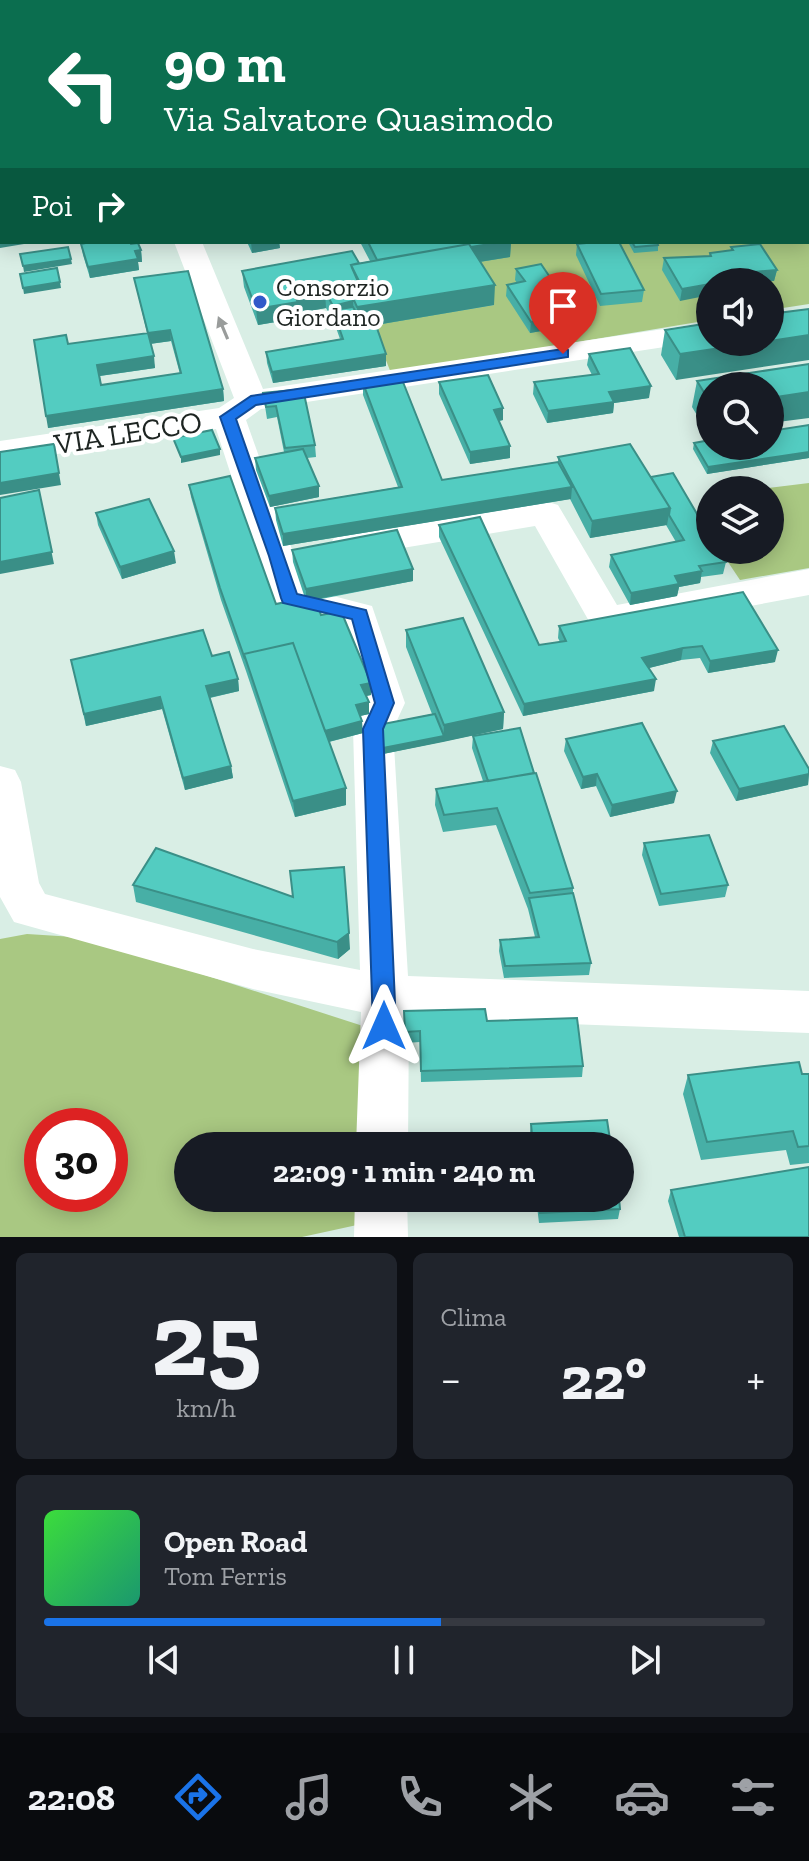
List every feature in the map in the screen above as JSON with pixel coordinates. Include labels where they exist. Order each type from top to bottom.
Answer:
[{"type":"street","points":[[189,244],[239,409],[290,598],[359,615],[385,703],[373,729],[385,996],[382,1132]]},
{"type":"street","name":"VIA LECCO","points":[[0,452],[696,333]]},
{"type":"street","points":[[278,556],[545,513],[607,620],[809,582]]},
{"type":"street","points":[[0,782],[17,886],[15,913],[253,969],[385,996],[809,1012]]},
{"type":"street","points":[[381,1212],[381,1237]]},
{"type":"green space","points":[[497,244],[809,244],[809,304],[784,308],[784,268],[696,268],[696,322],[391,373],[372,325],[494,305],[468,263]]},
{"type":"green space","points":[[809,483],[809,568],[740,580],[729,564],[784,564],[784,486]]},
{"type":"green space","points":[[27,934],[90,938],[363,1026],[359,1132],[174,1132],[174,1212],[357,1212],[357,1225],[302,1237],[0,1237],[0,939]]},
{"type":"building","points":[[81,244],[138,244],[141,250],[135,251],[138,259],[88,267]]},
{"type":"building","points":[[369,244],[469,244],[377,260]]},
{"type":"building","points":[[469,244],[495,285],[357,307],[353,298],[366,295],[351,265]]},
{"type":"building","points":[[577,244],[620,244],[644,290],[601,294]]},
{"type":"building","points":[[633,244],[658,245],[635,247]]},
{"type":"building","points":[[760,244],[776,268],[696,268],[696,286],[682,289],[664,258],[711,256],[710,253],[733,250],[731,247]]},
{"type":"building","points":[[68,247],[71,259],[23,266],[20,254]]},
{"type":"building","points":[[352,251],[359,263],[351,265],[364,295],[333,306],[325,291],[295,297],[298,302],[256,309],[242,271]]},
{"type":"building","points":[[541,264],[575,314],[531,322],[507,285],[525,281],[516,269]]},
{"type":"building","points":[[57,268],[60,282],[23,288],[20,274]]},
{"type":"building","points":[[188,271],[223,389],[46,416],[34,340],[66,335],[68,344],[148,333],[134,278]],"holes":[[[170,330],[181,373],[101,385],[97,365],[154,356],[148,333]]]},
{"type":"building","points":[[353,307],[358,316],[372,314],[386,354],[272,372],[266,352],[343,339],[333,310]]},
{"type":"building","points":[[809,309],[809,335],[784,339],[784,312]]},
{"type":"building","points":[[696,325],[696,352],[680,354],[665,330]]},
{"type":"building","points":[[630,348],[651,386],[609,392],[614,402],[548,411],[534,382],[599,374],[589,354]]},
{"type":"building","points":[[809,364],[809,392],[784,396],[784,372],[756,372]]},
{"type":"building","points":[[488,375],[503,408],[494,410],[510,446],[470,452],[439,382]]},
{"type":"building","points":[[401,377],[442,480],[558,462],[572,487],[283,534],[275,508],[402,487],[363,383]]},
{"type":"building","points":[[303,389],[315,445],[285,448],[276,406],[266,407],[263,393]]},
{"type":"building","points":[[809,425],[809,452],[784,456],[784,429]]},
{"type":"building","points":[[212,430],[220,449],[181,457],[173,438]]},
{"type":"building","points":[[54,444],[59,473],[0,483],[0,452]]},
{"type":"building","points":[[630,444],[670,508],[592,521],[558,457]]},
{"type":"building","points":[[303,449],[319,486],[269,496],[255,458]]},
{"type":"building","points":[[704,460],[755,460],[708,467]]},
{"type":"building","points":[[673,473],[696,512],[696,564],[712,564],[699,566],[702,571],[675,576],[679,584],[631,593],[611,555],[684,540],[669,515],[670,508],[651,477]]},
{"type":"building","points":[[230,476],[276,604],[314,596],[321,615],[341,611],[371,683],[361,685],[369,702],[356,705],[362,721],[325,731],[293,643],[244,654],[245,659],[189,485]]},
{"type":"building","points":[[39,490],[52,552],[0,562],[0,498]]},
{"type":"building","points":[[149,499],[174,551],[120,567],[96,513]]},
{"type":"building","points":[[480,517],[539,645],[566,641],[559,626],[743,592],[778,650],[710,661],[702,646],[683,648],[642,658],[656,679],[524,704],[439,525]]},
{"type":"building","points":[[397,530],[413,569],[306,589],[292,550]]},
{"type":"building","points":[[463,618],[504,712],[444,725],[406,630]]},
{"type":"building","points":[[203,630],[212,656],[229,652],[238,679],[206,686],[231,766],[183,778],[160,697],[84,714],[71,660]]},
{"type":"building","points":[[293,643],[346,788],[293,801],[244,654]]},
{"type":"building","points":[[435,714],[444,736],[383,748],[378,725]]},
{"type":"building","points":[[642,723],[677,791],[612,805],[597,774],[583,777],[566,739]]},
{"type":"building","points":[[784,726],[809,774],[739,789],[713,741]]},
{"type":"building","points":[[520,728],[534,773],[488,781],[473,736]]},
{"type":"building","points":[[536,773],[573,888],[530,893],[497,808],[444,815],[436,789]]},
{"type":"building","points":[[709,835],[728,885],[661,894],[644,843]]},
{"type":"building","points":[[156,848],[293,897],[290,871],[344,867],[349,933],[337,942],[133,885]]},
{"type":"building","points":[[573,893],[591,963],[505,966],[500,940],[539,937],[529,898]]},
{"type":"building","points":[[485,1009],[487,1021],[577,1018],[583,1066],[421,1071],[420,1031],[405,1032],[404,1011]]},
{"type":"building","points":[[799,1062],[802,1074],[809,1074],[809,1146],[798,1147],[793,1131],[707,1142],[688,1075]]},
{"type":"building","points":[[607,1120],[609,1132],[532,1132],[531,1124]]},
{"type":"building","points":[[809,1167],[809,1237],[685,1237],[671,1190]]},
{"type":"place","name":"Consorzio Giordano","points":[[260,302]]},
{"type":"route","points":[[384,1026],[373,729],[385,703],[359,615],[303,604],[290,598],[228,417],[251,401],[563,354]]}]
